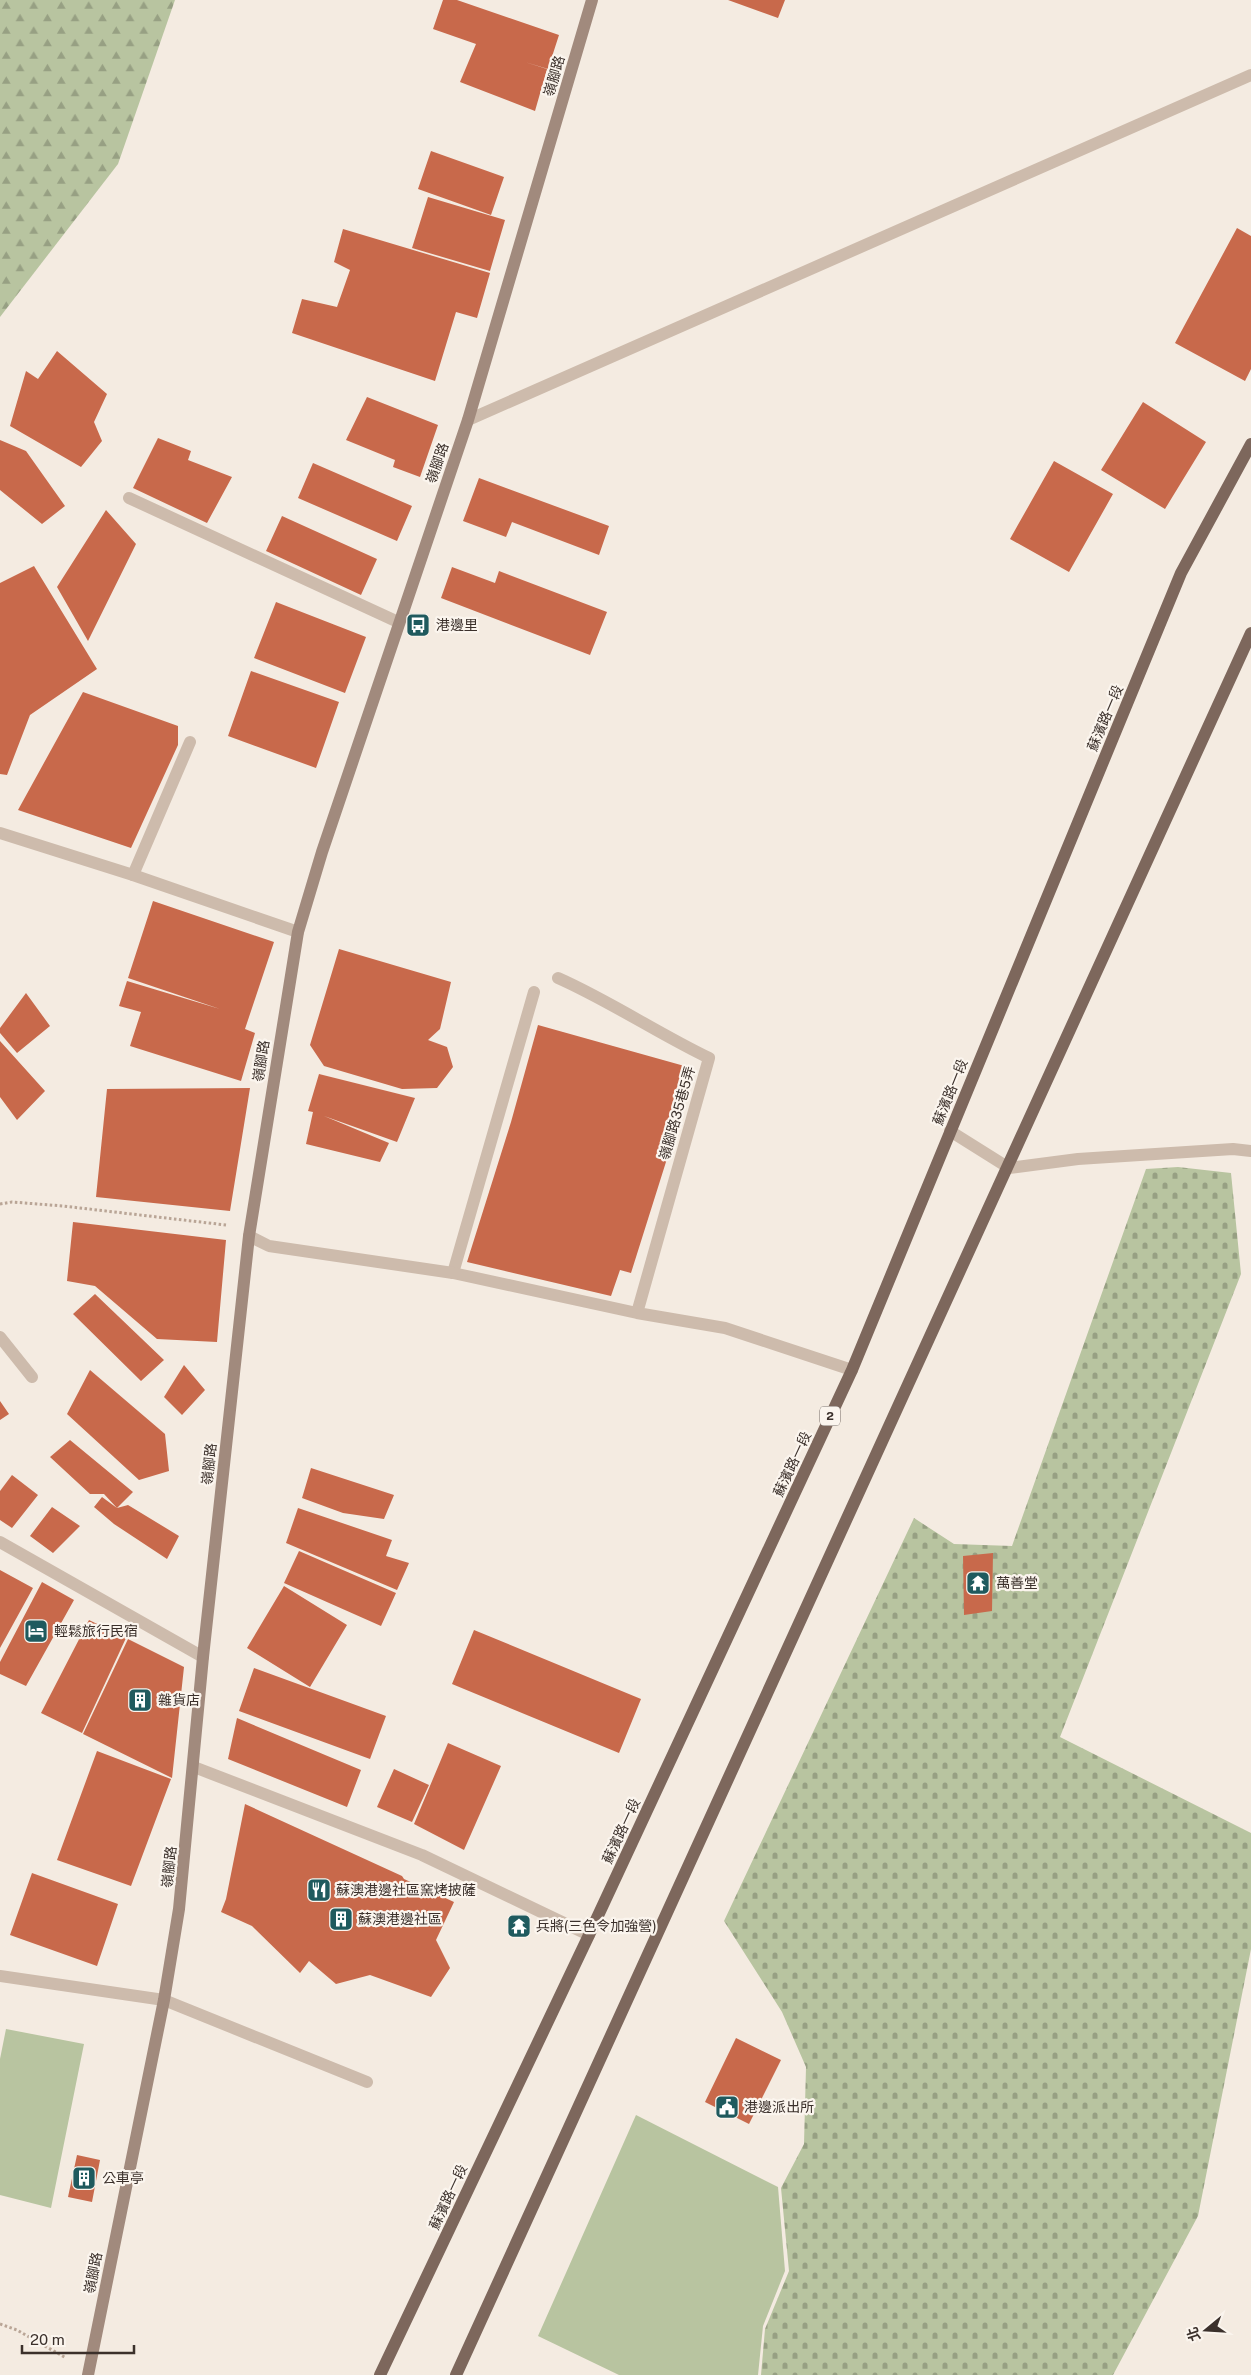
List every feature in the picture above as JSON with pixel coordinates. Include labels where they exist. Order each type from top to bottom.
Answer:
[{"type":"main road","name":"蘇濱路一段","points":[[380,2375],[589,1935],[852,1370],[1181,573],[1251,444]]},
{"type":"main road","points":[[456,2375],[1009,1168],[1251,633]]},
{"type":"street","name":"嶺腳路","points":[[88,2373],[164,2000],[179,1909],[194,1768],[203,1657],[249,1236],[298,932],[322,852],[398,622],[468,420],[592,0]]},
{"type":"street","points":[[468,420],[1251,75]]},
{"type":"street","points":[[129,498],[398,622]]},
{"type":"street","points":[[134,875],[190,742]]},
{"type":"street","points":[[0,833],[134,875],[298,932]]},
{"type":"street","name":"嶺腳路35巷5弄","points":[[558,978],[597,995],[670,1040],[709,1058],[637,1313]]},
{"type":"street","points":[[452,1273],[534,992]]},
{"type":"street","points":[[950,1131],[1009,1168],[1078,1159],[1234,1149],[1251,1151]]},
{"type":"street","points":[[249,1236],[269,1246],[452,1273],[637,1313],[725,1328],[852,1370]]},
{"type":"street","points":[[0,1337],[32,1377]]},
{"type":"street","points":[[0,1542],[203,1657]]},
{"type":"street","points":[[194,1768],[422,1855],[589,1935]]},
{"type":"street","points":[[0,1976],[164,2000],[367,2082]]},
{"type":"path","points":[[0,1204],[12,1202],[63,1206],[228,1225],[249,1236]]},
{"type":"path","points":[[0,2324],[17,2330],[88,2373]]},
{"type":"green space","points":[[0,0],[175,0],[118,164],[0,317]]},
{"type":"green space","points":[[1178,1167],[1231,1173],[1241,1274],[1060,1737],[1251,1833],[1251,1949],[1198,2216],[1113,2375],[761,2375],[765,2329],[789,2271],[781,2188],[804,2144],[806,2067],[782,2012],[724,1921],[914,1518],[954,1544],[1012,1546],[1146,1169]]},
{"type":"green space","points":[[6,2029],[84,2044],[51,2208],[0,2195],[0,2059]]},
{"type":"green space","points":[[636,2115],[778,2187],[785,2271],[763,2326],[758,2375],[619,2375],[538,2336]]},
{"type":"building","points":[[443,0],[457,0],[559,35],[548,69],[525,62],[547,69],[535,111],[460,82],[476,44],[433,29]]},
{"type":"building","points":[[728,0],[785,0],[778,18]]},
{"type":"building","points":[[431,151],[504,177],[491,215],[418,189]]},
{"type":"building","points":[[428,197],[505,220],[490,271],[412,248]]},
{"type":"building","points":[[1237,228],[1251,236],[1251,369],[1245,381],[1175,343]]},
{"type":"building","points":[[343,229],[490,273],[477,318],[456,312],[435,381],[292,333],[302,299],[337,307],[350,270],[334,262]]},
{"type":"building","points":[[57,351],[107,394],[94,422],[102,441],[81,467],[10,426],[26,371],[38,379]]},
{"type":"building","points":[[367,397],[438,425],[420,477],[393,467],[395,460],[346,440]]},
{"type":"building","points":[[1143,402],[1206,442],[1165,509],[1101,470]]},
{"type":"building","points":[[158,438],[191,451],[188,460],[232,477],[207,523],[133,488]]},
{"type":"building","points":[[0,440],[26,451],[65,506],[42,524],[0,490]]},
{"type":"building","points":[[1054,461],[1113,494],[1069,572],[1010,539]]},
{"type":"building","points":[[313,463],[412,506],[397,541],[298,498]]},
{"type":"building","points":[[479,478],[609,526],[599,555],[512,522],[506,537],[463,521]]},
{"type":"building","points":[[106,510],[136,544],[88,641],[57,587]]},
{"type":"building","points":[[282,516],[377,559],[361,595],[266,551]]},
{"type":"building","points":[[34,566],[97,669],[30,715],[7,775],[0,774],[0,583]]},
{"type":"building","points":[[452,567],[495,583],[499,571],[607,612],[590,655],[441,598]]},
{"type":"building","points":[[276,602],[366,637],[345,693],[254,658]]},
{"type":"building","points":[[251,671],[339,702],[316,768],[228,736]]},
{"type":"building","points":[[83,692],[178,726],[178,745],[131,848],[18,810]]},
{"type":"building","points":[[153,901],[274,942],[245,1029],[255,1033],[241,1081],[130,1046],[141,1012],[119,1006],[127,981],[220,1009],[128,978]]},
{"type":"building","points":[[339,949],[451,982],[440,1029],[428,1040],[447,1047],[453,1067],[437,1088],[402,1089],[324,1066],[310,1045]]},
{"type":"building","points":[[26,993],[50,1026],[17,1053],[0,1033],[0,1028]]},
{"type":"building","points":[[538,1025],[688,1067],[667,1144],[671,1146],[631,1273],[620,1270],[611,1296],[467,1262],[511,1122]]},
{"type":"building","points":[[0,1041],[45,1091],[17,1120],[0,1097]]},
{"type":"building","points":[[319,1074],[415,1098],[397,1142],[324,1116],[389,1143],[380,1162],[306,1144],[313,1112],[308,1111]]},
{"type":"building","points":[[250,1088],[230,1211],[96,1197],[107,1089]]},
{"type":"building","points":[[73,1222],[226,1240],[217,1342],[157,1339],[95,1286],[67,1281]]},
{"type":"building","points":[[95,1294],[164,1360],[141,1381],[73,1314]]},
{"type":"building","points":[[184,1365],[205,1390],[182,1415],[164,1397]]},
{"type":"building","points":[[90,1370],[165,1434],[169,1471],[139,1480],[67,1414]]},
{"type":"building","points":[[0,1401],[9,1414],[0,1420]]},
{"type":"building","points":[[70,1440],[133,1492],[117,1508],[104,1494],[90,1494],[50,1457]]},
{"type":"building","points":[[311,1468],[394,1495],[384,1519],[343,1513],[302,1498]]},
{"type":"building","points":[[12,1475],[38,1495],[12,1528],[0,1520],[0,1491]]},
{"type":"building","points":[[102,1497],[117,1508],[128,1505],[179,1536],[167,1559],[114,1524],[94,1507]]},
{"type":"building","points":[[52,1507],[80,1526],[53,1553],[30,1536]]},
{"type":"building","points":[[298,1508],[392,1540],[386,1556],[409,1563],[397,1590],[286,1543]]},
{"type":"building","points":[[299,1551],[396,1593],[381,1626],[284,1583]]},
{"type":"building","name":"萬善堂","points":[[993,1553],[992,1611],[964,1615],[963,1556]]},
{"type":"building","points":[[0,1570],[33,1588],[0,1648]]},
{"type":"building","name":"輕鬆旅行民宿","points":[[42,1582],[74,1600],[26,1686],[0,1674],[0,1662]]},
{"type":"building","points":[[284,1586],[347,1625],[310,1687],[247,1648]]},
{"type":"building","points":[[89,1620],[126,1638],[82,1733],[41,1713]]},
{"type":"building","points":[[474,1630],[641,1699],[619,1753],[452,1684]]},
{"type":"building","name":"雜貨店","points":[[128,1639],[184,1667],[172,1778],[83,1734]]},
{"type":"building","points":[[254,1668],[386,1716],[370,1759],[239,1711]]},
{"type":"building","points":[[237,1718],[361,1770],[347,1807],[228,1759]]},
{"type":"building","points":[[448,1743],[501,1766],[464,1850],[414,1824]]},
{"type":"building","points":[[97,1751],[171,1779],[131,1886],[57,1860]]},
{"type":"building","points":[[394,1769],[429,1785],[412,1822],[377,1807]]},
{"type":"building","name":"蘇澳港邊社區","points":[[245,1804],[454,1902],[436,1940],[450,1968],[431,1997],[370,1975],[336,1984],[309,1961],[300,1973],[252,1926],[221,1912],[226,1899]]},
{"type":"building","points":[[32,1873],[118,1904],[97,1966],[10,1935]]},
{"type":"building","name":"兵將(三色令加強營)","points":[[517,1918],[530,1927],[522,1936],[507,1925]]},
{"type":"building","points":[[736,2038],[781,2060],[749,2124],[705,2102]]},
{"type":"building","name":"公車亭","points":[[77,2155],[100,2160],[92,2202],[68,2197]]},
{"type":"place","name":"港邊里","points":[[418,625]]},
{"type":"place","name":"萬善堂","points":[[978,1583]]},
{"type":"place","name":"輕鬆旅行民宿","points":[[36,1631]]},
{"type":"place","name":"雜貨店","points":[[140,1700]]},
{"type":"place","name":"蘇澳港邊社區窯烤披薩","points":[[319,1890]]},
{"type":"place","name":"蘇澳港邊社區","points":[[341,1919]]},
{"type":"place","name":"兵將(三色令加強營)","points":[[519,1926]]},
{"type":"place","name":"港邊派出所","points":[[727,2107]]},
{"type":"place","name":"公車亭","points":[[84,2178]]}]
